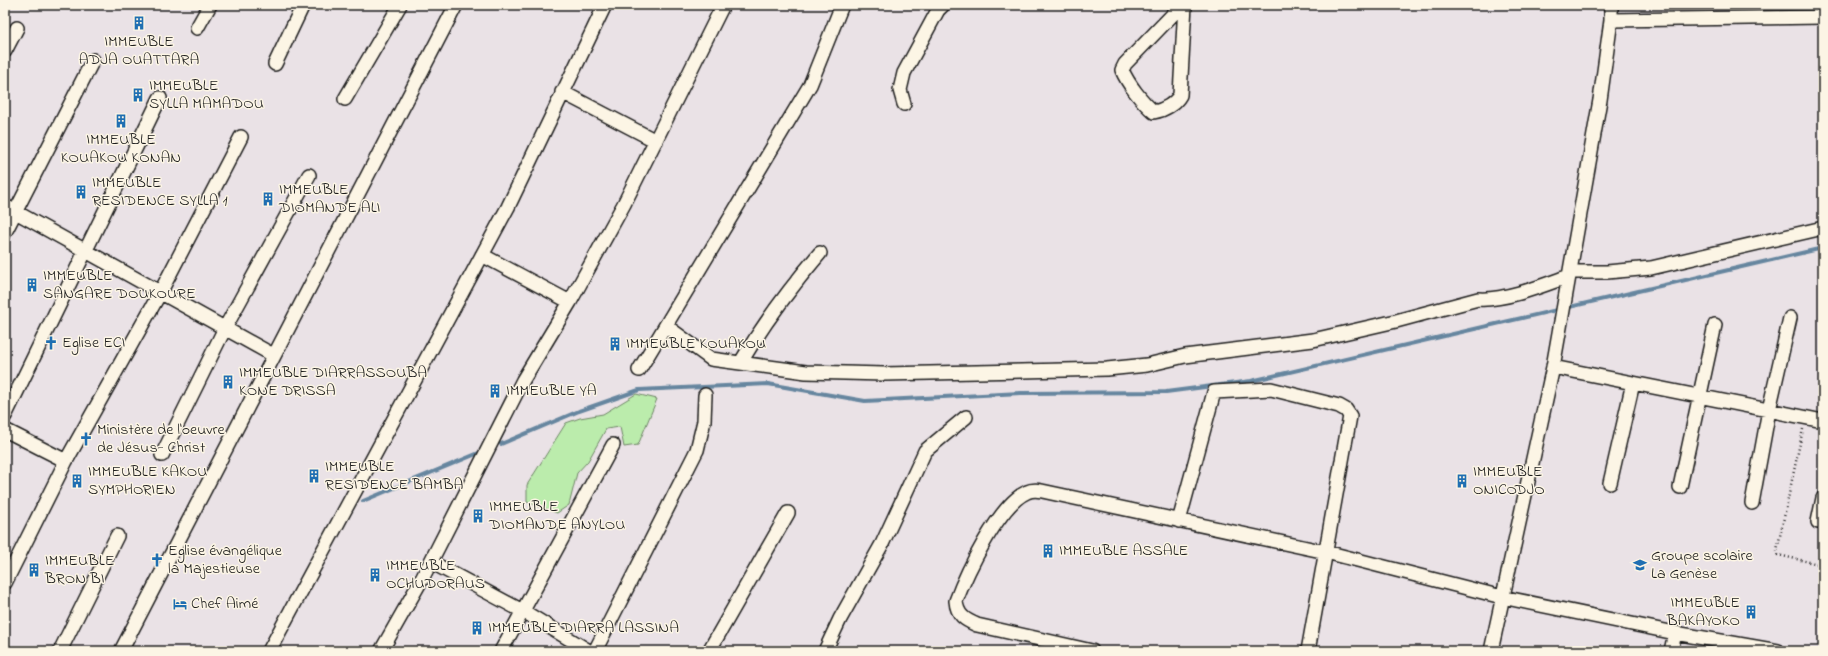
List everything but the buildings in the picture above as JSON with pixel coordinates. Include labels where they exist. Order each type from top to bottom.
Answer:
[{"type":"street","points":[[197,28],[210,5]]},
{"type":"street","points":[[275,64],[302,5]]},
{"type":"street","points":[[345,99],[400,5]]},
{"type":"street","points":[[120,651],[456,5]]},
{"type":"street","points":[[269,651],[508,208],[562,92],[605,5]]},
{"type":"street","points":[[381,651],[431,562],[523,380],[570,302],[624,204],[723,5]]},
{"type":"street","points":[[639,370],[810,85],[842,5]]},
{"type":"street","points":[[1184,5],[1180,95],[1176,101],[1160,111],[1154,112],[1144,101],[1122,70],[1125,64],[1184,5]]},
{"type":"street","points":[[1491,651],[1554,367],[1600,100],[1611,20],[1611,5]]},
{"type":"street","points":[[904,104],[900,90],[904,73],[936,7]]},
{"type":"street","points":[[1611,20],[1823,17]]},
{"type":"street","points":[[5,52],[17,28]]},
{"type":"street","points":[[5,232],[10,209],[93,60]]},
{"type":"street","points":[[562,92],[656,141]]},
{"type":"street","points":[[5,416],[160,98]]},
{"type":"street","points":[[5,583],[66,461],[161,291],[241,137]]},
{"type":"street","points":[[162,455],[225,328],[309,175]]},
{"type":"street","points":[[10,209],[161,291],[273,355]]},
{"type":"street","points":[[666,326],[711,359],[806,372],[884,374],[1114,369],[1147,365],[1185,356],[1313,340],[1396,321],[1478,299],[1487,300],[1504,296],[1569,276],[1651,268],[1823,228]]},
{"type":"street","points":[[741,362],[764,324],[790,288],[820,253]]},
{"type":"street","points":[[482,255],[570,302]]},
{"type":"street","points":[[1752,503],[1769,410],[1790,318]]},
{"type":"street","points":[[1680,487],[1714,325]]},
{"type":"street","points":[[1554,367],[1823,421]]},
{"type":"street","points":[[1610,483],[1633,383]]},
{"type":"street","points":[[1179,521],[1212,394],[1216,391],[1271,389],[1339,406],[1346,410],[1350,416],[1308,651]]},
{"type":"street","points":[[595,651],[697,450],[704,421],[705,395]]},
{"type":"street","points":[[826,651],[840,619],[882,544],[925,451],[966,417]]},
{"type":"street","points":[[5,430],[66,461]]},
{"type":"street","points":[[501,651],[613,445]]},
{"type":"street","points":[[1092,651],[977,625],[961,616],[957,610],[956,601],[980,547],[1012,503],[1026,492],[1035,490],[1326,552],[1502,597],[1675,633],[1778,651]]},
{"type":"street","points":[[1818,522],[1823,498]]},
{"type":"street","points":[[709,651],[788,513]]},
{"type":"street","points":[[60,651],[117,536]]},
{"type":"street","points":[[431,562],[589,651]]},
{"type":"street","points":[[1671,651],[1675,633]]},
{"type":"path","points":[[1805,417],[1777,550],[1778,555],[1823,565]]},
{"type":"green space","points":[[636,394],[657,399],[638,445],[624,447],[620,427],[606,429],[588,461],[577,473],[569,505],[557,513],[527,502],[527,485],[566,423],[580,418],[603,414]]},
{"type":"waterway","points":[[501,444],[579,411],[639,390],[768,384],[865,401],[1021,393],[1166,392],[1251,381],[1823,248]]},
{"type":"waterway","points":[[363,501],[481,452]]},
{"type":"place","name":"IMMEUBLE ADJA OUATTARA","points":[[139,23]]},
{"type":"place","name":"IMMEUBLE SYLLA MAMADOU","points":[[138,95]]},
{"type":"place","name":"IMMEUBLE KOUAKOU KONAN","points":[[121,121]]},
{"type":"place","name":"IMMEUBLE RESIDENCE SYLLA 1","points":[[81,192]]},
{"type":"place","name":"IMMEUBLE DIOMANDE ALI","points":[[268,199]]},
{"type":"place","name":"IMMEUBLE SANGARE DOUKOURE","points":[[32,285]]},
{"type":"place","name":"Eglise ECI","points":[[51,343]]},
{"type":"place","name":"IMMEUBLE KOUAKOU","points":[[615,344]]},
{"type":"place","name":"IMMEUBLE DIARRASSOUBA KONE DRISSA","points":[[228,382]]},
{"type":"place","name":"IMMEUBLE YA","points":[[495,391]]},
{"type":"place","name":"Ministère de l'oeuvre de Jésus- Christ","points":[[86,439]]},
{"type":"place","name":"IMMEUBLE RESIDENCE BAMBA","points":[[314,476]]},
{"type":"place","name":"IMMEUBLE KAKOU SYMPHORIEN","points":[[77,481]]},
{"type":"place","name":"IMMEUBLE ONICODJO","points":[[1462,481]]},
{"type":"place","name":"IMMEUBLE DIOMANDE ANYLOU","points":[[478,516]]},
{"type":"place","name":"IMMEUBLE ASSALE","points":[[1048,551]]},
{"type":"place","name":"Eglise évangélique la Majestieuse","points":[[157,560]]},
{"type":"place","name":"Groupe scolaire La Genèse","points":[[1640,565]]},
{"type":"place","name":"IMMEUBLE BRON BI","points":[[34,570]]},
{"type":"place","name":"IMMEUBLE OCHUDORAUS","points":[[375,575]]},
{"type":"place","name":"Chef Aimé","points":[[180,604]]},
{"type":"place","name":"IMMEUBLE BAKAYOKO","points":[[1751,612]]},
{"type":"place","name":"IMMEUBLE DIARRA LASSINA","points":[[477,628]]}]
